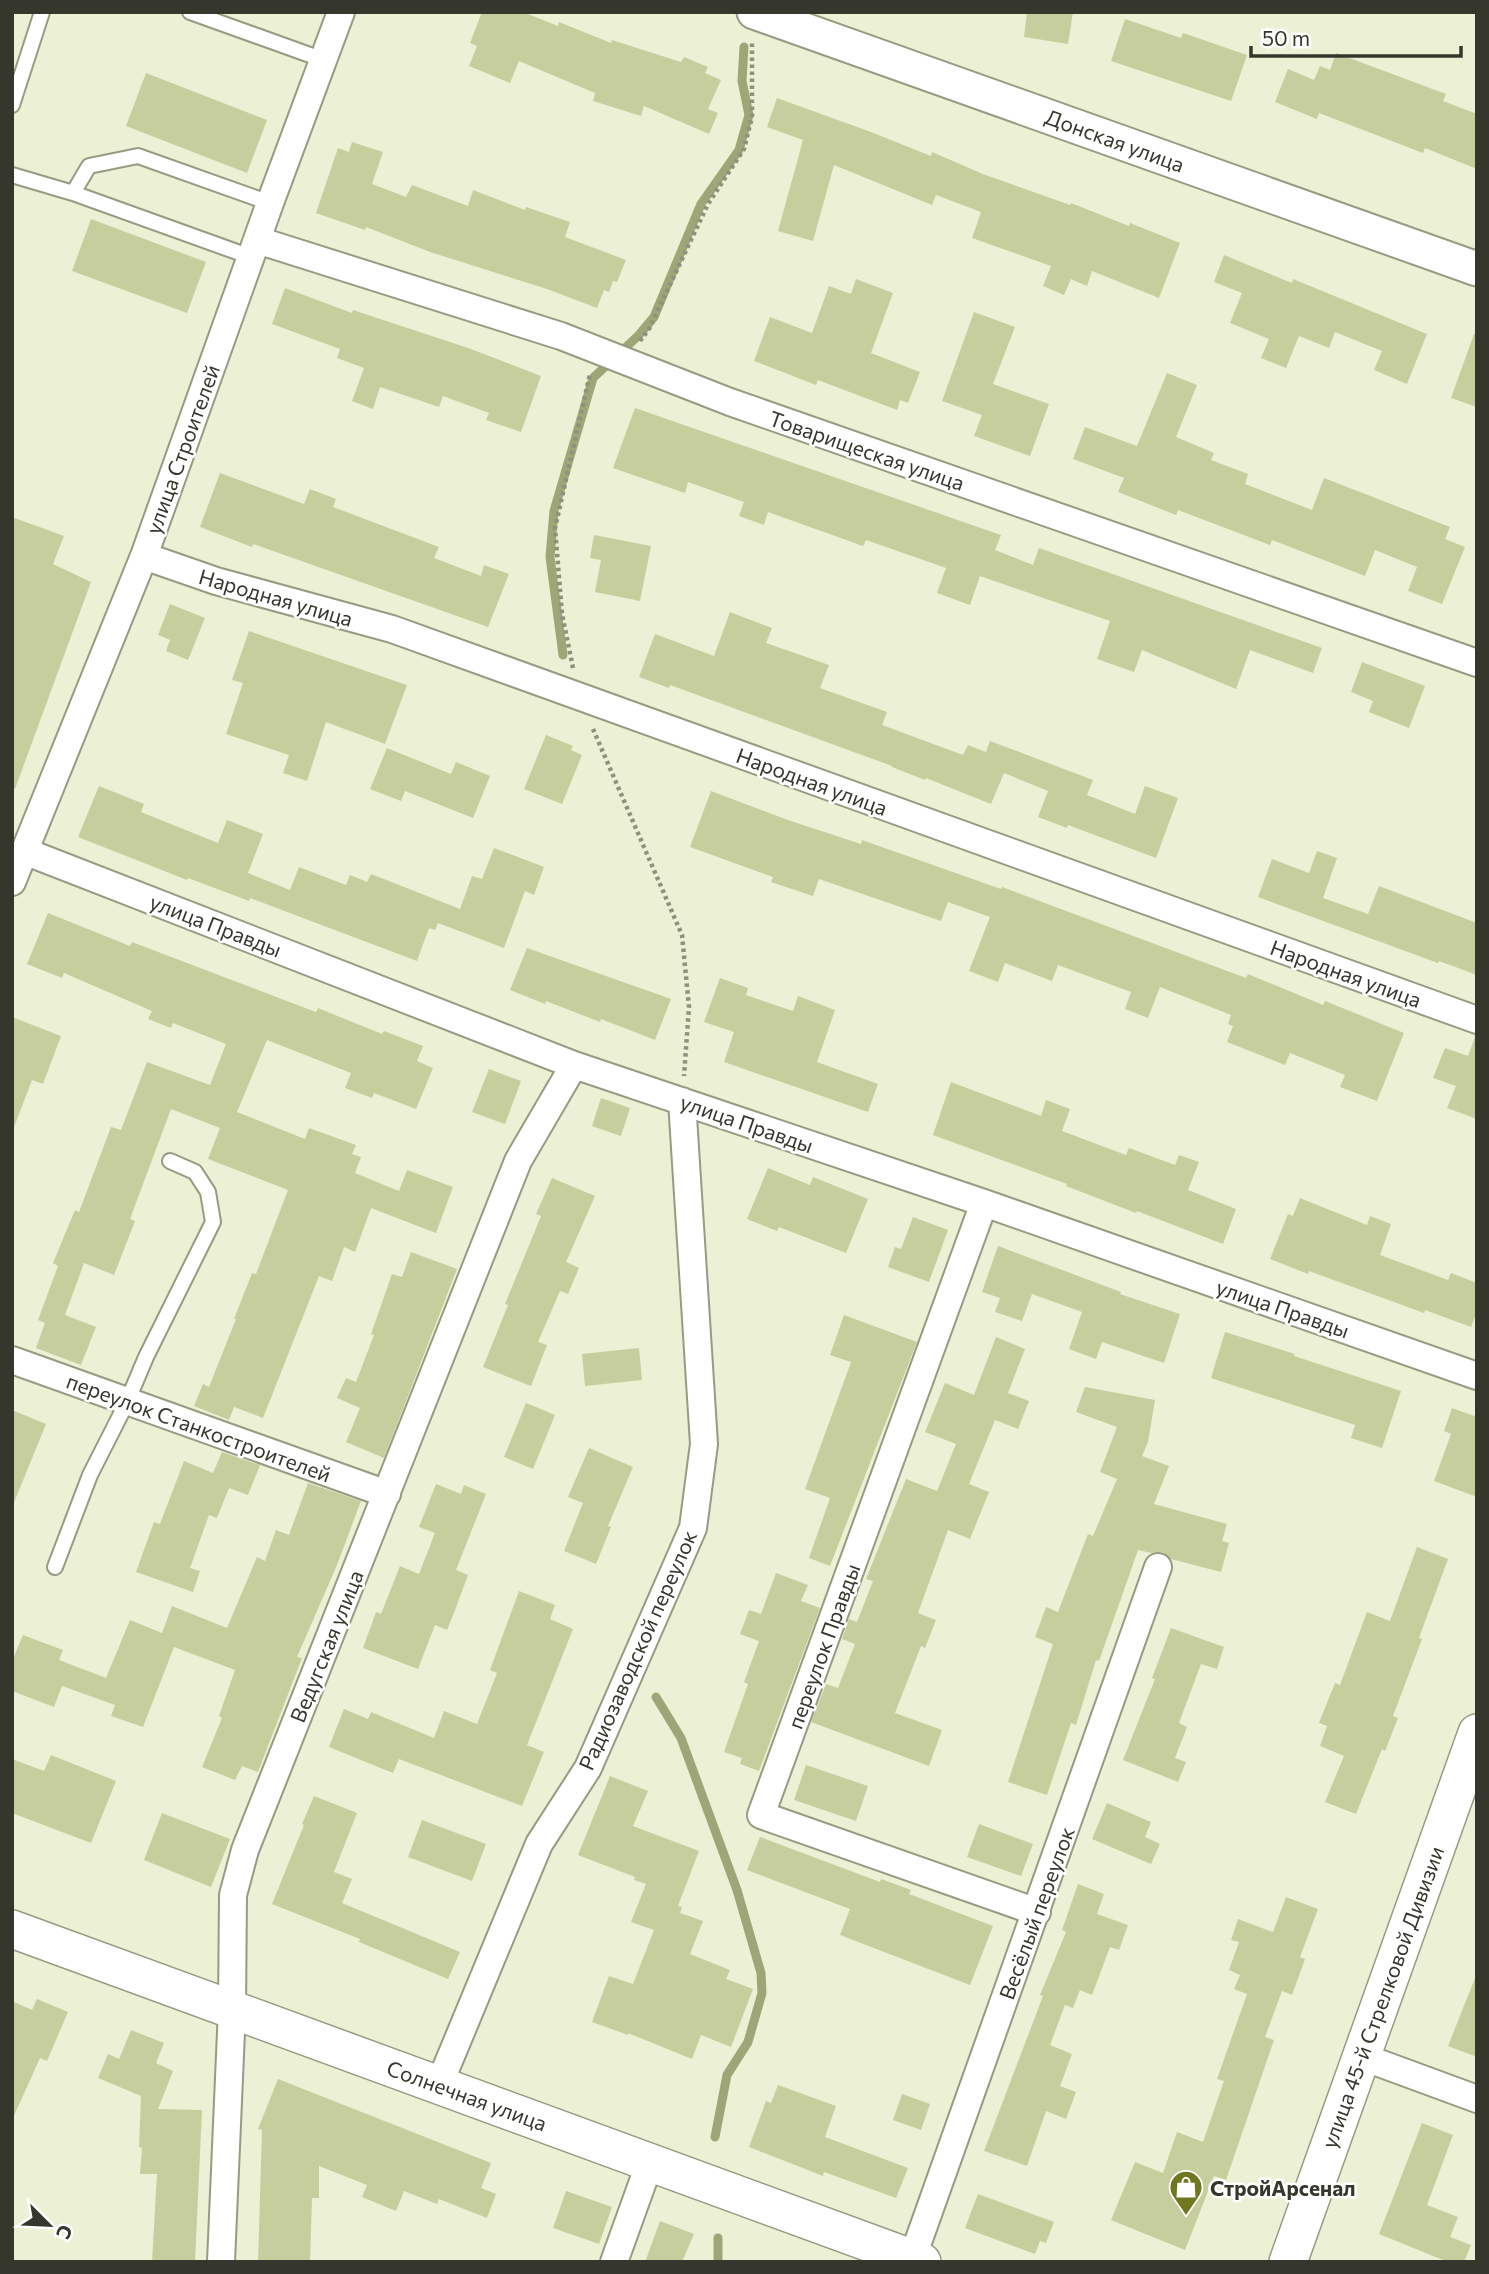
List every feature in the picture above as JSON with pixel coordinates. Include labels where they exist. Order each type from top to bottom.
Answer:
[{"type":"main road","name":"улица 45-й Стрелковой Дивизии","points":[[1288,2262],[1476,1740]]},
{"type":"main road","name":"Солнечная улица","points":[[12,1929],[915,2261]]},
{"type":"street","name":"улица Строителей","points":[[12,882],[144,556],[341,12]]},
{"type":"street","name":"Донская улица","points":[[753,25],[1477,268]]},
{"type":"street","name":"Товарищеская улица","points":[[254,248],[561,336],[730,402],[1477,663]]},
{"type":"street","name":"Народная улица","points":[[144,556],[216,581],[392,629],[1477,1020]]},
{"type":"street","name":"улица Правды","points":[[24,851],[575,1065],[984,1203],[1477,1376]]},
{"type":"street","name":"Ведугская улица","points":[[221,2262],[232,2009],[233,1895],[245,1850],[518,1161],[575,1065]]},
{"type":"street","name":"Радиозаводской переулок","points":[[439,2085],[539,1844],[588,1768],[692,1528],[704,1444],[682,1101]]},
{"type":"street","name":"переулок Правды","points":[[984,1203],[761,1815],[1037,1912]]},
{"type":"street","name":"переулок Станкостроителей","points":[[12,1360],[387,1494]]},
{"type":"street","name":"Весёлый переулок","points":[[915,2261],[1158,1567]]},
{"type":"street","points":[[1360,2056],[1477,2099]]},
{"type":"street","points":[[614,2262],[650,2162]]},
{"type":"lane","points":[[12,105],[42,12]]},
{"type":"lane","points":[[190,12],[324,60]]},
{"type":"lane","points":[[73,193],[89,166],[138,156],[270,203]]},
{"type":"lane","points":[[12,175],[254,248]]},
{"type":"lane","points":[[55,1567],[90,1475],[212,1222],[208,1192],[195,1172],[170,1161]]},
{"type":"path","points":[[625,361],[649,329],[708,204],[744,149],[752,117],[753,25]]},
{"type":"building","points":[[482,12],[523,12],[558,26],[559,22],[611,43],[612,40],[681,62],[684,57],[708,67],[705,73],[721,80],[708,109],[718,113],[709,134],[644,106],[641,116],[593,101],[595,93],[519,61],[510,83],[469,66],[477,46],[470,43]]},
{"type":"building","points":[[1027,12],[1073,12],[1068,44],[1024,37]]},
{"type":"building","points":[[1125,19],[1181,38],[1183,33],[1247,55],[1231,101],[1111,61]]},
{"type":"building","points":[[1336,53],[1446,94],[1443,101],[1477,114],[1477,169],[1425,148],[1423,153],[1319,113],[1317,119],[1275,102],[1288,69],[1314,80],[1320,66],[1330,70]]},
{"type":"building","points":[[146,73],[267,120],[247,173],[126,126]]},
{"type":"building","points":[[777,98],[931,156],[932,152],[983,174],[1070,205],[1071,203],[1129,226],[1130,223],[1180,243],[1159,298],[1092,271],[1087,286],[1071,279],[1064,295],[1043,286],[1051,266],[972,238],[981,212],[936,195],[932,205],[834,165],[813,241],[778,231],[803,140],[767,127]]},
{"type":"building","points":[[352,142],[383,152],[372,184],[406,197],[412,185],[468,206],[473,190],[525,210],[526,207],[570,222],[565,237],[626,260],[617,282],[613,281],[609,292],[604,290],[597,308],[547,289],[430,252],[366,227],[365,230],[316,213],[338,148],[349,152]]},
{"type":"building","points":[[91,219],[206,262],[187,313],[72,271]]},
{"type":"building","points":[[1224,255],[1292,283],[1293,279],[1427,334],[1407,384],[1374,370],[1382,351],[1335,332],[1329,348],[1299,336],[1286,368],[1261,358],[1269,339],[1230,323],[1242,293],[1214,282]]},
{"type":"building","points":[[856,279],[893,293],[871,353],[920,372],[908,403],[900,400],[897,410],[818,380],[816,385],[754,361],[770,317],[812,333],[829,286],[851,294]]},
{"type":"building","points":[[285,288],[352,313],[353,310],[468,348],[541,376],[521,432],[486,420],[489,413],[443,396],[439,407],[380,387],[373,409],[352,401],[364,368],[337,358],[340,349],[272,324]]},
{"type":"building","points":[[974,312],[1015,327],[993,384],[1049,404],[1030,456],[974,436],[982,415],[942,401]]},
{"type":"building","points":[[1474,334],[1477,334],[1477,407],[1451,398]]},
{"type":"building","points":[[1167,373],[1197,385],[1176,437],[1214,453],[1211,460],[1248,474],[1245,484],[1312,510],[1324,478],[1450,527],[1445,539],[1465,547],[1442,604],[1408,591],[1417,567],[1375,550],[1365,576],[1272,540],[1270,545],[1178,510],[1176,515],[1118,492],[1124,478],[1073,459],[1085,427],[1137,446]]},
{"type":"building","points":[[635,408],[1001,535],[995,550],[1033,565],[1039,548],[1322,648],[1313,673],[1250,650],[1236,689],[1142,650],[1134,672],[1097,659],[1110,621],[980,576],[970,605],[937,593],[946,568],[866,540],[863,546],[768,512],[764,525],[739,516],[744,502],[688,482],[685,493],[613,468]]},
{"type":"building","points":[[220,473],[304,504],[310,489],[336,499],[333,507],[439,547],[434,558],[481,576],[484,565],[509,574],[488,627],[200,527]]},
{"type":"building","points":[[12,517],[64,536],[53,564],[91,582],[15,789],[12,789]]},
{"type":"building","points":[[594,535],[651,546],[640,601],[595,592],[601,560],[590,558]]},
{"type":"building","points":[[170,604],[205,618],[188,660],[166,651],[170,640],[158,635]]},
{"type":"building","points":[[730,612],[772,628],[766,643],[829,665],[820,688],[887,712],[882,725],[963,755],[968,745],[986,752],[990,741],[1093,780],[1087,795],[1135,814],[1145,786],[1178,798],[1156,858],[1068,825],[1067,828],[1038,817],[1048,791],[1004,773],[991,804],[670,685],[669,688],[639,677],[655,634],[714,656]]},
{"type":"building","points":[[249,631],[407,685],[385,744],[326,722],[307,781],[283,773],[289,755],[226,734],[243,683],[232,680]]},
{"type":"building","points":[[1362,662],[1425,686],[1409,728],[1369,712],[1373,701],[1351,692]]},
{"type":"building","points":[[546,735],[573,746],[571,750],[582,755],[562,804],[524,789]]},
{"type":"building","points":[[387,748],[451,774],[456,762],[490,776],[473,818],[405,791],[401,801],[370,789]]},
{"type":"building","points":[[99,786],[144,804],[141,812],[218,843],[227,820],[263,834],[248,873],[290,890],[299,867],[346,885],[350,875],[367,882],[371,874],[460,909],[472,876],[482,879],[494,848],[544,867],[534,895],[525,891],[504,948],[438,923],[435,930],[429,928],[417,961],[250,898],[249,901],[188,878],[187,880],[78,837]]},
{"type":"building","points":[[711,791],[788,820],[861,844],[862,840],[1001,889],[1002,887],[1246,978],[1248,974],[1323,1005],[1325,1001],[1404,1033],[1377,1101],[1340,1087],[1345,1075],[1290,1053],[1285,1065],[1227,1042],[1233,1026],[1228,1024],[1231,1015],[1160,987],[1148,1018],[1125,1009],[1131,992],[1058,965],[1052,981],[1005,963],[998,982],[969,971],[990,917],[948,902],[941,921],[819,879],[813,896],[771,882],[773,877],[690,847]]},
{"type":"building","points":[[1317,851],[1337,858],[1323,898],[1368,914],[1379,886],[1477,923],[1477,975],[1258,897],[1272,859],[1309,873]]},
{"type":"building","points":[[48,913],[130,946],[132,942],[316,1012],[318,1008],[382,1034],[384,1031],[423,1046],[417,1061],[433,1068],[416,1109],[374,1093],[372,1098],[345,1088],[351,1073],[267,1040],[237,1112],[305,1139],[309,1128],[356,1145],[352,1154],[361,1157],[355,1173],[399,1191],[407,1170],[453,1187],[436,1233],[371,1208],[355,1252],[344,1247],[332,1281],[319,1276],[263,1418],[234,1407],[229,1420],[194,1406],[203,1384],[209,1387],[252,1273],[256,1274],[288,1190],[208,1159],[220,1128],[171,1109],[130,1219],[135,1221],[114,1275],[84,1263],[65,1315],[96,1327],[81,1365],[36,1348],[45,1323],[38,1320],[58,1266],[53,1263],[75,1210],[79,1212],[111,1127],[121,1130],[147,1062],[210,1085],[226,1044],[173,1023],[171,1028],[148,1019],[152,1011],[64,973],[62,978],[27,964]]},
{"type":"building","points":[[527,948],[671,999],[655,1040],[601,1019],[600,1022],[510,990]]},
{"type":"building","points":[[720,978],[748,988],[746,995],[793,1011],[798,996],[835,1010],[817,1062],[878,1084],[868,1112],[724,1062],[734,1032],[704,1022]]},
{"type":"building","points":[[12,1017],[61,1036],[43,1084],[32,1080],[14,1127],[12,1127]]},
{"type":"building","points":[[1475,1037],[1477,1119],[1447,1108],[1456,1086],[1433,1078],[1445,1048],[1468,1056]]},
{"type":"building","points":[[489,1069],[521,1081],[505,1124],[472,1112]]},
{"type":"building","points":[[951,1082],[1041,1116],[1046,1100],[1070,1109],[1062,1131],[1126,1155],[1129,1148],[1175,1165],[1179,1155],[1199,1162],[1188,1190],[1236,1209],[1223,1244],[933,1135]]},
{"type":"building","points":[[601,1098],[630,1108],[621,1136],[592,1126]]},
{"type":"building","points":[[768,1168],[810,1185],[813,1177],[868,1199],[846,1253],[779,1227],[777,1231],[747,1219]]},
{"type":"building","points":[[552,1178],[595,1196],[566,1262],[579,1268],[568,1294],[560,1291],[538,1342],[547,1345],[531,1386],[483,1367],[541,1216],[536,1214]]},
{"type":"building","points":[[1300,1198],[1367,1225],[1370,1216],[1391,1224],[1380,1255],[1448,1280],[1451,1273],[1477,1283],[1477,1312],[1471,1327],[1270,1259],[1288,1214],[1293,1216]]},
{"type":"building","points":[[913,1217],[948,1230],[929,1282],[888,1267],[895,1247],[901,1249]]},
{"type":"building","points":[[998,1246],[1121,1292],[1120,1294],[1180,1314],[1164,1363],[1102,1342],[1096,1359],[1069,1349],[1082,1312],[1032,1294],[1022,1321],[995,1312],[1000,1298],[982,1292]]},
{"type":"building","points":[[411,1252],[457,1269],[384,1458],[346,1442],[360,1408],[337,1398],[346,1378],[356,1382],[374,1335],[371,1334],[392,1274],[402,1277]]},
{"type":"building","points":[[844,1315],[917,1342],[830,1566],[809,1558],[830,1498],[805,1489],[851,1362],[830,1355]]},
{"type":"building","points":[[1225,1332],[1401,1391],[1382,1448],[1351,1438],[1355,1425],[1211,1378]]},
{"type":"building","points":[[996,1337],[1025,1349],[1008,1393],[1029,1401],[1018,1429],[995,1420],[969,1484],[989,1492],[970,1539],[948,1530],[918,1613],[936,1620],[925,1648],[921,1646],[895,1713],[942,1730],[929,1766],[811,1722],[826,1684],[838,1688],[855,1644],[842,1639],[849,1619],[857,1622],[873,1581],[866,1579],[906,1479],[937,1491],[956,1444],[925,1432],[945,1383],[974,1395]]},
{"type":"building","points":[[639,1348],[642,1380],[585,1386],[582,1354]]},
{"type":"building","points":[[1085,1387],[1155,1400],[1148,1442],[1142,1456],[1169,1466],[1154,1504],[1227,1524],[1222,1541],[1229,1543],[1221,1572],[1171,1559],[1163,1552],[1138,1550],[1099,1661],[1096,1660],[1076,1725],[1071,1723],[1047,1795],[1008,1782],[1053,1644],[1035,1637],[1046,1607],[1058,1612],[1088,1534],[1093,1536],[1117,1479],[1100,1472],[1117,1427],[1076,1412]]},
{"type":"building","points":[[526,1403],[555,1415],[533,1469],[504,1457]]},
{"type":"building","points":[[1452,1408],[1477,1417],[1477,1497],[1434,1481],[1451,1434],[1444,1431]]},
{"type":"building","points":[[12,1410],[46,1424],[13,1505],[12,1504]]},
{"type":"building","points":[[589,1448],[633,1467],[608,1526],[611,1527],[596,1564],[564,1551],[583,1503],[568,1497]]},
{"type":"building","points":[[222,1452],[260,1465],[248,1495],[229,1488],[217,1518],[209,1515],[190,1568],[200,1571],[193,1592],[136,1572],[154,1522],[160,1524],[184,1461],[213,1473]]},
{"type":"building","points":[[308,1483],[361,1501],[297,1657],[302,1658],[258,1772],[242,1766],[235,1780],[202,1767],[222,1718],[219,1716],[235,1670],[174,1647],[143,1727],[111,1716],[115,1705],[62,1686],[54,1707],[12,1691],[12,1661],[23,1635],[63,1650],[59,1660],[106,1678],[130,1620],[162,1633],[172,1606],[227,1628],[257,1557],[265,1561],[276,1530],[289,1535]]},
{"type":"building","points":[[436,1484],[461,1494],[464,1485],[486,1494],[456,1570],[468,1575],[455,1610],[447,1630],[435,1625],[418,1669],[363,1648],[376,1612],[381,1614],[400,1566],[419,1574],[435,1533],[419,1527]]},
{"type":"building","points":[[1417,1547],[1448,1559],[1393,1716],[1398,1718],[1385,1751],[1382,1749],[1356,1814],[1325,1802],[1344,1756],[1320,1746],[1327,1726],[1319,1723],[1335,1683],[1340,1685],[1367,1612],[1390,1621]]},
{"type":"building","points":[[776,1573],[808,1585],[801,1601],[820,1608],[759,1771],[740,1764],[742,1758],[724,1752],[748,1684],[744,1682],[759,1641],[740,1634],[749,1610],[761,1614]]},
{"type":"building","points":[[519,1591],[555,1605],[550,1619],[573,1629],[527,1745],[544,1752],[522,1806],[399,1759],[393,1773],[329,1747],[344,1709],[368,1719],[371,1712],[434,1738],[444,1711],[477,1724],[497,1673],[490,1670]]},
{"type":"building","points":[[1171,1628],[1224,1647],[1217,1669],[1201,1664],[1179,1723],[1187,1727],[1175,1758],[1186,1762],[1178,1782],[1123,1760],[1155,1679],[1152,1678]]},
{"type":"building","points":[[51,1755],[116,1781],[91,1843],[12,1813],[12,1759],[44,1771]]},
{"type":"building","points":[[806,1765],[868,1786],[856,1821],[794,1800]]},
{"type":"building","points":[[610,1776],[648,1791],[633,1826],[699,1851],[678,1906],[682,1907],[680,1913],[703,1921],[690,1954],[730,1970],[726,1979],[753,1989],[731,2047],[701,2035],[692,2059],[628,2033],[592,2022],[609,1976],[633,1984],[654,1930],[631,1922],[646,1884],[634,1880],[635,1877],[578,1855]]},
{"type":"building","points":[[314,1796],[357,1813],[334,1872],[352,1879],[342,1903],[460,1952],[448,1979],[359,1942],[360,1939],[272,1904]]},
{"type":"building","points":[[1107,1803],[1151,1822],[1145,1837],[1160,1844],[1151,1864],[1092,1839]]},
{"type":"building","points":[[162,1813],[230,1839],[211,1887],[144,1860]]},
{"type":"building","points":[[422,1820],[486,1844],[472,1881],[408,1857]]},
{"type":"building","points":[[979,1824],[1033,1844],[1021,1876],[967,1857]]},
{"type":"building","points":[[760,1837],[880,1882],[881,1879],[911,1890],[909,1894],[993,1926],[970,1985],[840,1935],[850,1909],[747,1870]]},
{"type":"building","points":[[1078,1884],[1104,1894],[1097,1914],[1128,1925],[1119,1950],[1110,1947],[1092,1995],[1080,1990],[1073,2008],[1065,2005],[1050,2045],[1072,2054],[1060,2086],[1076,2092],[1066,2119],[1046,2111],[1027,2166],[984,2151],[1043,1996],[1040,1995],[1066,1932],[1062,1930]]},
{"type":"building","points":[[1286,1897],[1318,1909],[1300,1957],[1305,1959],[1292,1995],[1282,1991],[1265,2037],[1274,2040],[1226,2180],[1214,2176],[1185,2250],[1111,2220],[1135,2162],[1163,2173],[1177,2132],[1203,2142],[1224,2081],[1217,2079],[1247,1994],[1234,1989],[1240,1975],[1229,1970],[1239,1942],[1231,1940],[1238,1919],[1273,1932]]},
{"type":"building","points":[[1477,1978],[1477,2057],[1448,2046]]},
{"type":"building","points":[[37,1999],[68,2012],[47,2061],[40,2058],[12,2120],[12,2001],[32,2010]]},
{"type":"building","points":[[131,2030],[164,2043],[156,2063],[173,2071],[158,2109],[202,2110],[195,2262],[152,2262],[157,2174],[140,2174],[141,2096],[98,2078],[108,2054],[119,2059]]},
{"type":"building","points":[[278,2079],[491,2163],[481,2188],[496,2194],[487,2218],[439,2199],[437,2204],[404,2191],[396,2211],[362,2197],[367,2185],[319,2166],[319,2198],[312,2198],[310,2262],[258,2262],[262,2130],[258,2129]]},
{"type":"building","points":[[778,2085],[836,2106],[825,2137],[908,2168],[896,2198],[824,2172],[823,2176],[749,2147],[766,2101],[771,2103]]},
{"type":"building","points":[[902,2094],[930,2104],[921,2130],[893,2120]]},
{"type":"building","points":[[1422,2123],[1453,2135],[1427,2205],[1458,2217],[1450,2237],[1471,2245],[1464,2262],[1448,2262],[1379,2234]]},
{"type":"building","points":[[566,2191],[612,2207],[599,2244],[553,2228]]},
{"type":"building","points":[[978,2194],[1054,2222],[1046,2243],[1040,2241],[1035,2254],[965,2228]]},
{"type":"building","points":[[660,2221],[694,2234],[682,2262],[645,2262]]},
{"type":"waterway","points":[[563,655],[550,557],[554,511],[593,378],[639,335],[654,317],[701,204],[739,150],[749,115],[742,81],[744,47]]},
{"type":"waterway","points":[[656,1697],[681,1738],[737,1890],[761,1973],[762,1993],[748,2042],[727,2075],[715,2137]]},
{"type":"waterway","points":[[718,2238],[718,2262]]},
{"type":"place","name":"СтройАрсенал","points":[[1186,2217]]}]
